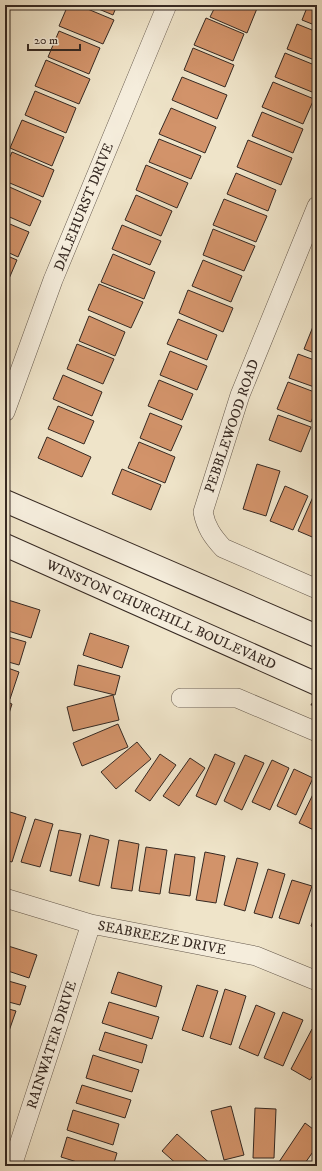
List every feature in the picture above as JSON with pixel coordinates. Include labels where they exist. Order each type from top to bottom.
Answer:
[{"type":"main road","points":[[5,501],[317,636]]},
{"type":"main road","name":"WINSTON CHURCHILL BOULEVARD","points":[[5,545],[317,684]]},
{"type":"street","name":"DALEHURST DRIVE","points":[[5,412],[56,273],[167,5]]},
{"type":"street","name":"PEBBLEWOOD ROAD","points":[[317,206],[240,395],[203,512],[206,524],[212,536],[223,548],[317,589]]},
{"type":"street","points":[[182,698],[237,698],[317,732]]},
{"type":"street","name":"SEABREEZE DRIVE","points":[[5,898],[91,924],[256,956],[317,981]]},
{"type":"street","name":"RAINWATER DRIVE","points":[[12,1166],[91,924]]},
{"type":"building","points":[[68,5],[78,5],[114,20],[103,44],[59,26]]},
{"type":"building","points":[[89,5],[117,5],[113,15]]},
{"type":"building","points":[[216,5],[258,6],[247,33],[210,17]]},
{"type":"building","points":[[308,5],[317,5],[317,26],[302,20]]},
{"type":"building","points":[[206,18],[244,34],[233,61],[194,45]]},
{"type":"building","points":[[297,24],[317,32],[317,61],[287,49]]},
{"type":"building","points":[[59,31],[100,48],[89,74],[48,57]]},
{"type":"building","points":[[193,48],[234,65],[225,87],[184,70]]},
{"type":"building","points":[[285,53],[317,66],[317,94],[275,77]]},
{"type":"building","points":[[46,60],[90,79],[79,104],[35,86]]},
{"type":"building","points":[[182,77],[227,95],[217,119],[172,100]]},
{"type":"building","points":[[273,82],[314,99],[303,124],[262,107]]},
{"type":"building","points":[[35,91],[76,108],[66,133],[25,115]]},
{"type":"building","points":[[171,108],[216,127],[205,153],[159,134]]},
{"type":"building","points":[[262,112],[303,129],[293,153],[252,136]]},
{"type":"building","points":[[22,120],[64,137],[52,166],[10,148]]},
{"type":"building","points":[[159,139],[201,156],[191,179],[149,162]]},
{"type":"building","points":[[248,140],[292,158],[281,185],[237,167]]},
{"type":"building","points":[[12,152],[54,170],[43,197],[5,181],[5,168]]},
{"type":"building","points":[[146,165],[188,183],[177,208],[136,190]]},
{"type":"building","points":[[236,173],[276,190],[268,211],[227,194]]},
{"type":"building","points":[[5,185],[41,201],[30,226],[5,215]]},
{"type":"building","points":[[136,195],[172,211],[161,236],[125,220]]},
{"type":"building","points":[[224,199],[267,216],[256,242],[213,225]]},
{"type":"building","points":[[5,222],[29,232],[18,257],[5,251]]},
{"type":"building","points":[[122,225],[161,241],[150,265],[112,249]]},
{"type":"building","points":[[213,229],[255,246],[244,271],[203,255]]},
{"type":"building","points":[[113,254],[155,272],[144,299],[101,282]]},
{"type":"building","points":[[5,255],[17,260],[5,288]]},
{"type":"building","points":[[203,260],[242,276],[231,302],[192,286]]},
{"type":"building","points":[[99,284],[143,302],[131,328],[88,310]]},
{"type":"building","points":[[188,290],[233,308],[223,332],[179,313]]},
{"type":"building","points":[[89,316],[125,332],[115,356],[79,341]]},
{"type":"building","points":[[178,319],[217,335],[207,360],[167,344]]},
{"type":"building","points":[[314,324],[317,325],[317,354],[304,349]]},
{"type":"building","points":[[77,344],[114,359],[103,384],[67,369]]},
{"type":"building","points":[[170,351],[207,366],[197,390],[160,375]]},
{"type":"building","points":[[298,354],[317,361],[317,388],[289,378]]},
{"type":"building","points":[[63,375],[102,392],[92,416],[53,399]]},
{"type":"building","points":[[159,380],[193,394],[182,420],[148,406]]},
{"type":"building","points":[[288,382],[317,393],[317,407],[311,422],[277,409]]},
{"type":"building","points":[[58,406],[94,421],[84,444],[48,429]]},
{"type":"building","points":[[150,413],[182,426],[171,451],[140,438]]},
{"type":"building","points":[[278,415],[311,427],[301,452],[269,440]]},
{"type":"building","points":[[47,437],[91,457],[82,477],[38,458]]},
{"type":"building","points":[[139,442],[175,457],[165,483],[128,468]]},
{"type":"building","points":[[257,464],[280,471],[266,516],[243,509]]},
{"type":"building","points":[[122,469],[161,485],[151,510],[112,494]]},
{"type":"building","points":[[285,486],[308,496],[293,530],[270,521]]},
{"type":"building","points":[[317,490],[317,539],[298,531]]},
{"type":"building","points":[[5,599],[40,610],[31,638],[5,630]]},
{"type":"building","points":[[90,633],[129,646],[122,668],[83,655]]},
{"type":"building","points":[[5,636],[26,642],[19,665],[5,661]]},
{"type":"building","points":[[78,665],[120,676],[115,695],[74,685]]},
{"type":"building","points":[[5,667],[19,672],[10,699],[5,697]]},
{"type":"building","points":[[113,695],[119,720],[73,731],[67,707]]},
{"type":"building","points":[[5,701],[12,704],[5,726]]},
{"type":"building","points":[[118,724],[128,747],[82,766],[73,743]]},
{"type":"building","points":[[137,742],[151,759],[116,789],[101,772]]},
{"type":"building","points":[[160,754],[176,765],[150,801],[135,791]]},
{"type":"building","points":[[215,754],[235,763],[216,805],[196,796]]},
{"type":"building","points":[[245,755],[264,763],[242,810],[224,801]]},
{"type":"building","points":[[190,758],[205,768],[179,806],[163,796]]},
{"type":"building","points":[[272,760],[289,768],[270,810],[252,802]]},
{"type":"building","points":[[294,769],[313,778],[296,815],[277,806]]},
{"type":"building","points":[[317,786],[317,828],[316,831],[299,823]]},
{"type":"building","points":[[7,811],[26,817],[12,862],[5,860],[5,816]]},
{"type":"building","points":[[35,819],[53,824],[40,867],[21,862]]},
{"type":"building","points":[[59,830],[81,834],[71,876],[50,871]]},
{"type":"building","points":[[90,835],[109,840],[99,886],[79,881]]},
{"type":"building","points":[[119,840],[139,844],[132,891],[111,888]]},
{"type":"building","points":[[146,847],[167,850],[160,894],[139,891]]},
{"type":"building","points":[[205,852],[225,856],[216,903],[196,900]]},
{"type":"building","points":[[175,854],[195,857],[190,896],[169,893]]},
{"type":"building","points":[[237,858],[258,863],[245,911],[224,905]]},
{"type":"building","points":[[268,869],[285,874],[272,918],[254,913]]},
{"type":"building","points":[[292,880],[312,886],[299,924],[279,918]]},
{"type":"building","points":[[317,910],[317,929],[311,926]]},
{"type":"building","points":[[5,945],[37,955],[29,978],[5,970]]},
{"type":"building","points":[[118,972],[162,986],[156,1007],[111,993]]},
{"type":"building","points":[[5,980],[26,986],[20,1005],[5,1001]]},
{"type":"building","points":[[197,985],[218,991],[203,1037],[182,1030]]},
{"type":"building","points":[[225,989],[246,996],[231,1045],[210,1038]]},
{"type":"building","points":[[109,1002],[159,1017],[152,1039],[102,1023]]},
{"type":"building","points":[[256,1005],[275,1013],[258,1056],[239,1048]]},
{"type":"building","points":[[5,1008],[16,1011],[9,1031],[5,1030]]},
{"type":"building","points":[[283,1012],[303,1020],[283,1066],[264,1058]]},
{"type":"building","points":[[312,1029],[317,1032],[317,1068],[310,1080],[291,1069]]},
{"type":"building","points":[[105,1032],[147,1045],[142,1063],[99,1050]]},
{"type":"building","points":[[93,1055],[139,1070],[132,1092],[86,1078]]},
{"type":"building","points":[[82,1085],[131,1100],[125,1118],[76,1103]]},
{"type":"building","points":[[231,1106],[244,1155],[224,1160],[211,1111]]},
{"type":"building","points":[[255,1108],[276,1109],[274,1158],[253,1158]]},
{"type":"building","points":[[73,1110],[119,1124],[113,1145],[67,1130]]},
{"type":"building","points":[[305,1123],[317,1132],[317,1146],[303,1166],[285,1166],[279,1162]]},
{"type":"building","points":[[177,1134],[213,1166],[179,1166],[162,1151]]},
{"type":"building","points":[[67,1137],[117,1153],[113,1166],[90,1166],[61,1157]]}]
